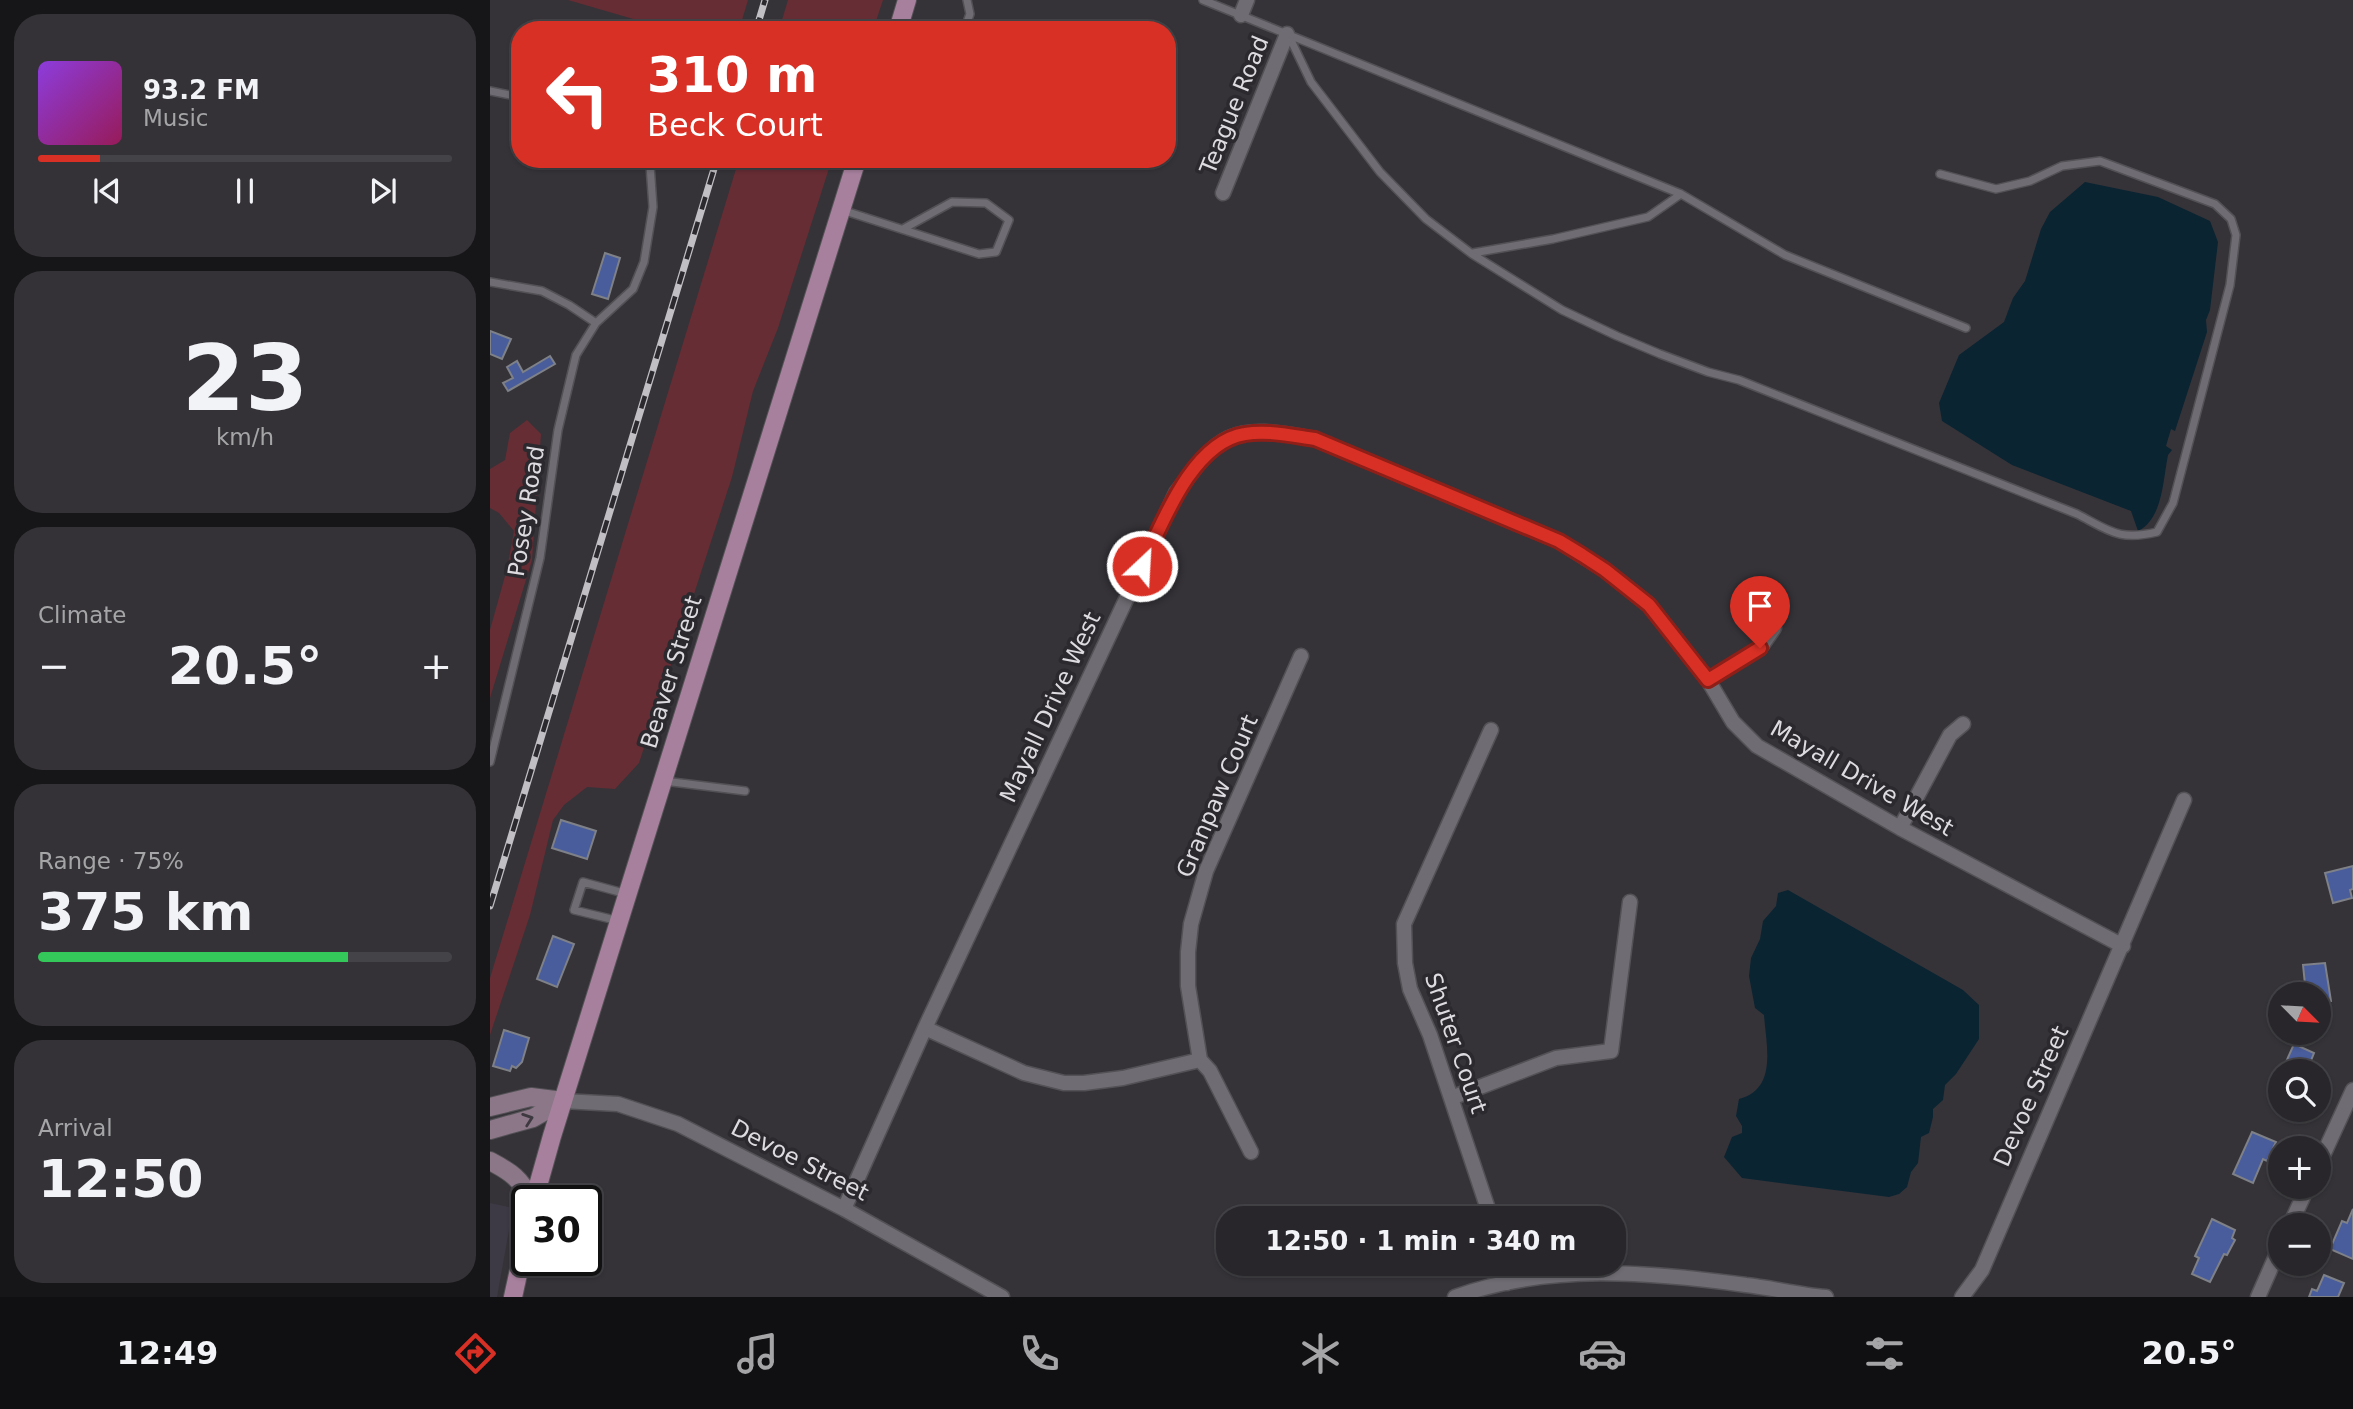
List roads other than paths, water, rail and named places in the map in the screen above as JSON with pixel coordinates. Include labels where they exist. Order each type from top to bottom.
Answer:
[{"type":"main road","points":[[901,21],[907,0]]},
{"type":"main road","name":"Beaver Street","points":[[537,1185],[854,168]]},
{"type":"main road","name":"Devoe Street","points":[[490,1107],[531,1097],[563,1101]]},
{"type":"main road","points":[[490,1130],[533,1118],[563,1101]]},
{"type":"main road","points":[[490,1161],[509,1171],[524,1185]]},
{"type":"main road","points":[[513,1297],[518,1276]]},
{"type":"street","name":"Teague Road","points":[[1241,15],[1247,0]]},
{"type":"street","name":"Teague Road","points":[[1223,193],[1287,34]]},
{"type":"street","name":"Mayall Drive West","points":[[844,1209],[925,1028],[1176,494],[1203,459],[1228,438],[1246,433],[1315,439],[1559,541],[1605,570],[1649,605],[1708,680],[1733,722],[1757,746],[1900,828],[2123,946]]},
{"type":"street","points":[[1708,680],[1760,648],[1774,628]]},
{"type":"street","name":"Granpaw Court","points":[[1251,1152],[1210,1071],[1200,1060],[1188,986],[1188,952],[1191,924],[1206,871],[1301,656]]},
{"type":"street","points":[[1900,828],[1950,735],[1963,724]]},
{"type":"street","name":"Shuter Court","points":[[1487,1206],[1451,1098],[1410,989],[1405,963],[1404,924],[1491,730]]},
{"type":"street","name":"Devoe Street","points":[[1962,1297],[1982,1269],[2184,800]]},
{"type":"street","points":[[1451,1098],[1556,1058],[1611,1051],[1630,902]]},
{"type":"street","points":[[925,1028],[1024,1073],[1064,1083],[1123,1078],[1200,1060]]},
{"type":"street","points":[[2331,1138],[2353,1090]]},
{"type":"street","name":"Devoe Street","points":[[563,1101],[618,1104],[678,1124],[844,1209],[951,1271],[1002,1297]]},
{"type":"street","points":[[1455,1297],[1507,1283],[1575,1274],[1631,1273],[1746,1285],[1825,1297]]},
{"type":"street","points":[[2258,1297],[2268,1274]]},
{"type":"street","points":[[1505,1276],[1507,1283]]},
{"type":"lane","points":[[967,0],[970,14],[967,21]]},
{"type":"lane","points":[[1203,0],[1681,194],[1785,255],[1966,328]]},
{"type":"lane","points":[[1287,34],[1311,82],[1380,173],[1426,219],[1472,254],[1562,310],[1617,336],[1708,372],[1765,390],[2077,514],[2122,537],[2157,533],[2173,503],[2230,285],[2236,235],[2231,219],[2215,204],[2100,161],[2062,166],[2030,181],[1996,189],[1940,174]]},
{"type":"lane","points":[[490,91],[511,95]]},
{"type":"lane","name":"Posey Road","points":[[490,762],[540,558],[558,430],[576,355],[596,323],[610,313],[633,289],[644,262],[653,207],[650,168]]},
{"type":"lane","points":[[1472,254],[1648,217],[1681,194]]},
{"type":"lane","points":[[842,210],[979,254],[996,252],[1009,220],[986,203],[952,202],[903,229]]},
{"type":"lane","points":[[490,282],[542,291],[596,323]]},
{"type":"lane","points":[[663,780],[745,791]]},
{"type":"lane","points":[[620,921],[574,909],[583,882],[628,894]]},
{"type":"water","points":[[2085,182],[2158,197],[2210,221],[2218,242],[2210,310],[2206,320],[2207,332],[2175,431],[2171,429],[2166,446],[2172,450],[2168,455],[2157,508],[2153,517],[2138,531],[2131,511],[2012,465],[1942,421],[1939,403],[1959,355],[2004,322],[2013,298],[2025,281],[2041,229],[2050,212]]},
{"type":"water","points":[[1788,890],[1963,990],[1979,1005],[1979,1039],[1956,1074],[1945,1085],[1943,1100],[1933,1109],[1929,1133],[1921,1137],[1918,1163],[1911,1172],[1907,1187],[1899,1194],[1889,1197],[1742,1178],[1724,1157],[1732,1137],[1742,1133],[1742,1126],[1736,1116],[1739,1099],[1751,1094],[1760,1086],[1765,1076],[1767,1052],[1764,1015],[1755,1008],[1749,976],[1751,958],[1760,939],[1763,921],[1776,906],[1778,893]]},
{"type":"railway","points":[[759,21],[765,0]]},
{"type":"railway","points":[[490,906],[714,168]]}]
